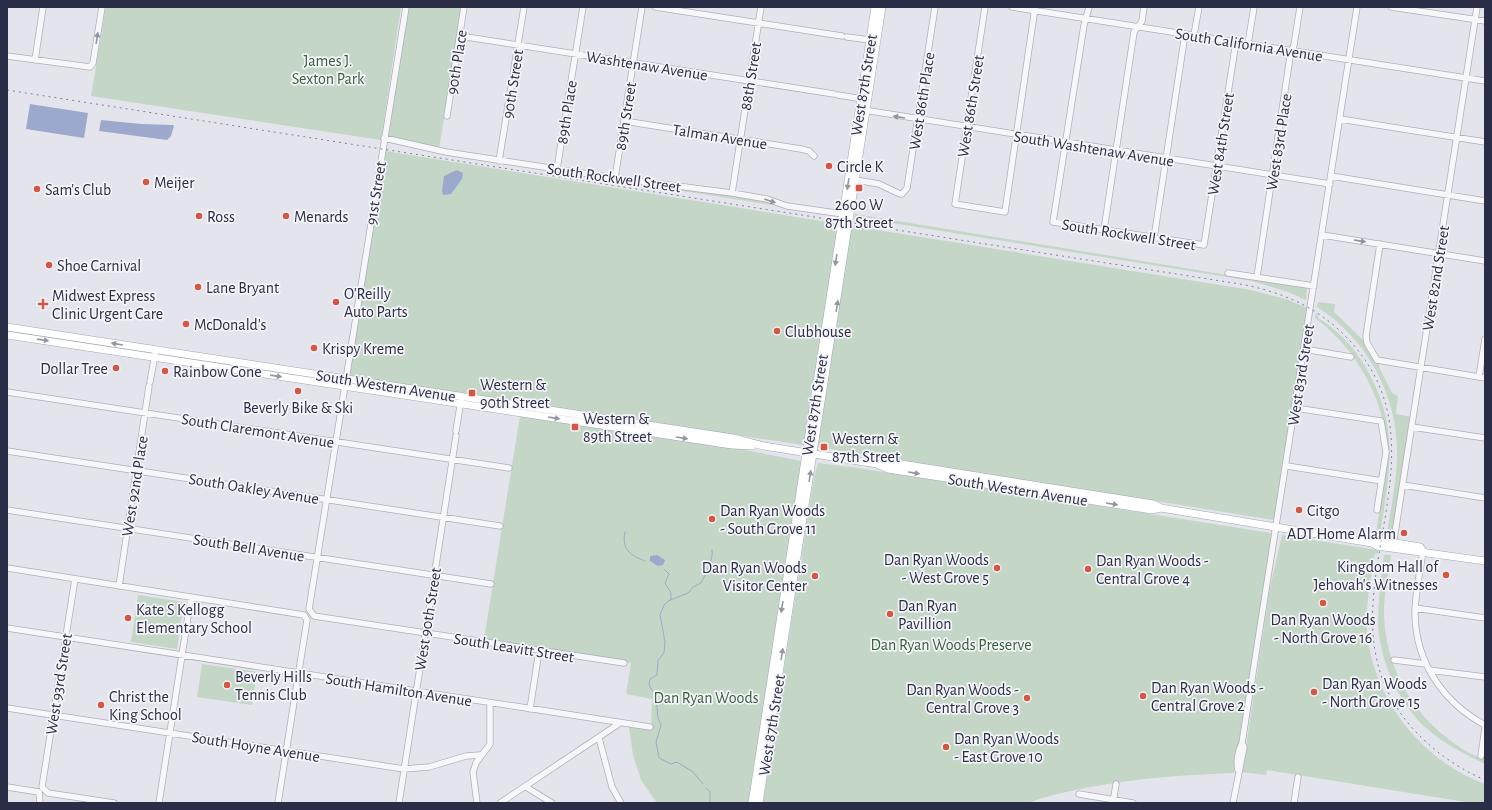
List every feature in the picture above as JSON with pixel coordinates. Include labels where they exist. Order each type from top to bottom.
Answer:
[{"type":"main road","name":"West 87th Street","points":[[865,99],[870,40],[876,7]]},
{"type":"main road","name":"West 87th Street","points":[[759,803],[843,214],[857,151],[882,7]]},
{"type":"main road","name":"West 87th Street","points":[[752,803],[856,180],[857,151]]},
{"type":"main road","name":"South Western Avenue","points":[[7,327],[227,368],[344,386],[460,400],[733,438],[764,446],[877,464],[888,469],[1102,503],[1152,510],[1161,508],[1372,543],[1377,546],[1420,547],[1423,551],[1485,561]]},
{"type":"main road","name":"South Western Avenue","points":[[7,335],[155,354],[266,366],[345,378],[460,400]]},
{"type":"main road","points":[[227,368],[236,365],[255,367],[266,366]]},
{"type":"street","points":[[35,60],[43,7]]},
{"type":"street","points":[[7,56],[90,67],[93,63],[102,7]]},
{"type":"street","name":"91st Street","points":[[278,803],[345,378],[406,7]]},
{"type":"street","name":"90th Place","points":[[447,116],[464,7]]},
{"type":"street","name":"90th Street","points":[[499,161],[524,7]]},
{"type":"street","name":"89th Place","points":[[557,169],[583,7]]},
{"type":"street","name":"89th Street","points":[[615,178],[642,7]]},
{"type":"street","points":[[655,7],[870,40]]},
{"type":"street","name":"88th Street","points":[[732,193],[760,7]]},
{"type":"street","name":"West 86th Place","points":[[856,180],[879,184],[902,194],[908,182],[935,7]]},
{"type":"street","name":"West 86th Street","points":[[985,7],[955,204],[1004,212],[1016,135]]},
{"type":"street","name":"South California Avenue","points":[[1012,7],[1035,9],[1194,36],[1485,81]]},
{"type":"street","points":[[1066,143],[1088,7]]},
{"type":"street","points":[[1104,230],[1134,32],[1142,20],[1144,7]]},
{"type":"street","points":[[1194,36],[1199,7]]},
{"type":"street","points":[[1248,44],[1254,7]]},
{"type":"street","name":"West 83rd Place","points":[[1257,277],[1272,175],[1300,7]]},
{"type":"street","name":"West 83rd Street","points":[[1233,803],[1238,770],[1241,766],[1244,747],[1242,743],[1287,466],[1357,7]]},
{"type":"street","points":[[1391,7],[1485,22]]},
{"type":"street","name":"West 82nd Street","points":[[1393,546],[1476,7]]},
{"type":"street","points":[[1016,135],[1035,9]]},
{"type":"street","points":[[1154,238],[1186,34]]},
{"type":"street","name":"Washtenaw Avenue","points":[[460,36],[865,99]]},
{"type":"street","name":"West 84th Street","points":[[1204,245],[1236,42]]},
{"type":"street","name":"South Washtenaw Avenue","points":[[863,110],[966,128],[1330,184]]},
{"type":"street","points":[[1340,119],[1485,142]]},
{"type":"street","name":"Talman Avenue","points":[[624,121],[801,149],[809,151],[814,156]]},
{"type":"street","name":"South Rockwell Street","points":[[384,138],[446,152],[499,161],[732,193],[767,199],[787,206],[843,214]]},
{"type":"street","name":"South Rockwell Street","points":[[1066,143],[1054,222],[1204,245]]},
{"type":"street","points":[[1331,176],[1485,201]]},
{"type":"street","points":[[1322,235],[1485,261]]},
{"type":"street","points":[[1380,244],[1366,341],[1379,361],[1482,378],[1485,339]]},
{"type":"street","points":[[1228,273],[1314,286]]},
{"type":"street","points":[[1304,349],[1351,357]]},
{"type":"street","name":"West 92nd Place","points":[[119,586],[155,354]]},
{"type":"street","name":"South Claremont Avenue","points":[[7,392],[509,468]]},
{"type":"street","name":"West 90th Street","points":[[399,803],[460,400]]},
{"type":"street","points":[[1295,408],[1381,421],[1386,452],[1377,510]]},
{"type":"street","points":[[1412,427],[1485,438]]},
{"type":"street","name":"South Oakley Avenue","points":[[7,451],[500,526]]},
{"type":"street","points":[[1287,466],[1382,481]]},
{"type":"street","points":[[1403,485],[1485,498]]},
{"type":"street","name":"South Bell Avenue","points":[[7,510],[491,584]]},
{"type":"street","points":[[1423,551],[1415,608],[1417,633],[1426,664],[1439,686],[1456,706],[1485,726],[1481,756]]},
{"type":"street","name":"South Leavitt Street","points":[[7,568],[304,615],[624,663]]},
{"type":"street","name":"West 93rd Street","points":[[40,803],[75,579]]},
{"type":"street","points":[[159,803],[191,597]]},
{"type":"street","points":[[1415,608],[1485,618]]},
{"type":"street","name":"South Hamilton Avenue","points":[[7,628],[650,727]]},
{"type":"street","points":[[530,709],[539,651]]},
{"type":"street","points":[[1394,660],[1426,664]]},
{"type":"street","points":[[1429,670],[1485,677]]},
{"type":"street","points":[[477,803],[473,772],[480,755],[488,747],[491,739],[490,703]]},
{"type":"street","name":"South Hoyne Avenue","points":[[7,708],[404,769],[429,767],[466,756],[480,755]]},
{"type":"street","points":[[500,803],[620,723]]},
{"type":"street","points":[[599,738],[610,783],[621,803]]},
{"type":"street","points":[[1294,803],[1298,778]]},
{"type":"street","points":[[1114,802],[1116,784]]},
{"type":"street","points":[[7,787],[42,791],[114,803]]},
{"type":"street","points":[[526,787],[552,803]]},
{"type":"street","points":[[1079,794],[1114,802],[1133,803]]},
{"type":"green space","name":"James J. Sexton Park","points":[[106,7],[401,7],[381,140],[91,96]]},
{"type":"green space","points":[[409,7],[462,7],[439,149],[388,135]]},
{"type":"green space","points":[[385,151],[1251,290],[1286,299],[1307,308],[1274,520],[861,454],[351,376],[350,371]]},
{"type":"green space","points":[[531,167],[767,201],[785,207]]},
{"type":"green space","points":[[855,214],[1307,288],[1306,300],[1288,292],[1252,281],[854,217]]},
{"type":"green space","points":[[1318,302],[1335,304],[1334,312],[1363,340],[1379,364],[1379,367],[1392,393],[1398,396],[1396,414],[1411,417],[1391,540],[1386,539],[1397,465],[1396,432],[1392,410],[1376,370],[1364,352],[1335,320],[1317,307]]},
{"type":"green space","points":[[1316,313],[1318,318],[1339,334],[1356,353],[1377,389],[1384,410],[1390,449],[1387,489],[1380,534],[1376,533],[1388,460],[1381,413],[1366,377],[1356,360],[1330,330],[1315,318]]},
{"type":"green space","name":"Dan Ryan Woods","points":[[520,416],[751,451],[801,461],[798,490],[748,803],[657,803],[641,780],[633,755],[629,727],[651,730],[652,699],[626,694],[631,663],[499,643],[484,639]]},
{"type":"green space","name":"Dan Ryan Woods Preserve","points":[[818,463],[1271,533],[1267,572],[1234,773],[1129,781],[1078,789],[1027,803],[763,803],[814,477]]},
{"type":"green space","points":[[1282,535],[1378,550],[1378,554],[1375,553],[1370,583],[1367,632],[1371,657],[1379,681],[1390,703],[1405,724],[1422,743],[1441,760],[1462,774],[1485,784],[1485,803],[1472,803],[1267,770],[1266,775],[1242,772],[1270,588]]},
{"type":"green space","points":[[1384,555],[1391,555],[1384,607],[1387,643],[1398,676],[1416,707],[1428,721],[1456,745],[1473,755],[1485,759],[1485,764],[1446,743],[1425,727],[1407,706],[1392,680],[1382,652],[1378,624],[1379,598]]},
{"type":"green space","points":[[138,595],[184,602],[177,649],[131,642]]},
{"type":"green space","name":"Beverly Hills Tennis Club","points":[[202,664],[257,672],[252,705],[197,697]]},
{"type":"water","points":[[30,104],[88,113],[84,138],[26,129]]},
{"type":"water","points":[[101,120],[174,126],[171,136],[167,140],[99,131]]},
{"type":"water","points":[[457,170],[463,173],[462,179],[451,194],[443,195],[442,191],[444,176]]},
{"type":"water","points":[[657,555],[665,560],[663,565],[658,566],[650,561],[650,556]]},
{"type":"waterway","points":[[625,532],[624,543],[628,551],[635,557],[645,561]]},
{"type":"waterway","points":[[703,784],[693,772],[677,762],[671,764],[659,758],[656,742],[661,725],[658,718],[656,697],[649,685],[650,679],[657,675],[658,660],[664,653],[665,642],[660,615],[664,605],[668,601],[688,593],[693,587],[701,583],[707,571],[712,550]]},
{"type":"waterway","points":[[664,569],[669,574],[665,583],[671,593],[671,599]]},
{"type":"waterway","points":[[706,788],[710,792],[710,803]]},
{"type":"railway","points":[[7,90],[1240,284],[1256,287],[1300,303],[1326,319],[1350,341],[1379,386],[1391,434],[1390,482],[1375,581],[1373,630],[1382,677],[1408,723],[1416,732],[1434,749],[1453,763],[1485,780]]},
{"type":"place","name":"Circle K","points":[[829,166]]},
{"type":"place","name":"Meijer","points":[[146,182]]},
{"type":"place","name":"2600 W 87th Street","points":[[859,188]]},
{"type":"place","name":"Sam's Club","points":[[37,189]]},
{"type":"place","name":"Ross","points":[[199,216]]},
{"type":"place","name":"Menards","points":[[286,216]]},
{"type":"place","name":"Shoe Carnival","points":[[49,265]]},
{"type":"place","name":"Lane Bryant","points":[[198,287]]},
{"type":"place","name":"O'Reilly Auto Parts","points":[[336,302]]},
{"type":"place","name":"Midwest Express Clinic Urgent Care","points":[[43,304]]},
{"type":"place","name":"McDonald's","points":[[186,324]]},
{"type":"place","name":"Clubhouse","points":[[777,331]]},
{"type":"place","name":"Krispy Kreme","points":[[314,348]]},
{"type":"place","name":"Dollar Tree","points":[[116,368]]},
{"type":"place","name":"Rainbow Cone","points":[[165,371]]},
{"type":"place","name":"Beverly Bike & Ski","points":[[298,391]]},
{"type":"place","name":"Western & 90th Street","points":[[472,393]]},
{"type":"place","name":"Western & 89th Street","points":[[575,427]]},
{"type":"place","name":"Western & 87th Street","points":[[824,447]]},
{"type":"place","name":"Citgo","points":[[1299,510]]},
{"type":"place","name":"Dan Ryan Woods - South Grove 11","points":[[712,519]]},
{"type":"place","name":"ADT Home Alarm","points":[[1404,533]]},
{"type":"place","name":"Dan Ryan Woods - West Grove 5","points":[[997,568]]},
{"type":"place","name":"Dan Ryan Woods - Central Grove 4","points":[[1088,569]]},
{"type":"place","name":"Kingdom Hall of Jehovah's Witnesses","points":[[1446,575]]},
{"type":"place","name":"Dan Ryan Woods Visitor Center","points":[[815,576]]},
{"type":"place","name":"Dan Ryan Woods - North Grove 16","points":[[1323,603]]},
{"type":"place","name":"Dan Ryan Pavillion","points":[[890,614]]},
{"type":"place","name":"Kate S Kellogg Elementary School","points":[[128,618]]},
{"type":"place","name":"Beverly Hills Tennis Club","points":[[227,685]]},
{"type":"place","name":"Dan Ryan Woods - North Grove 15","points":[[1314,692]]},
{"type":"place","name":"Dan Ryan Woods - Central Grove 2","points":[[1143,696]]},
{"type":"place","name":"Dan Ryan Woods - Central Grove 3","points":[[1027,698]]},
{"type":"place","name":"Christ the King School","points":[[101,705]]},
{"type":"place","name":"Dan Ryan Woods - East Grove 10","points":[[946,747]]}]
